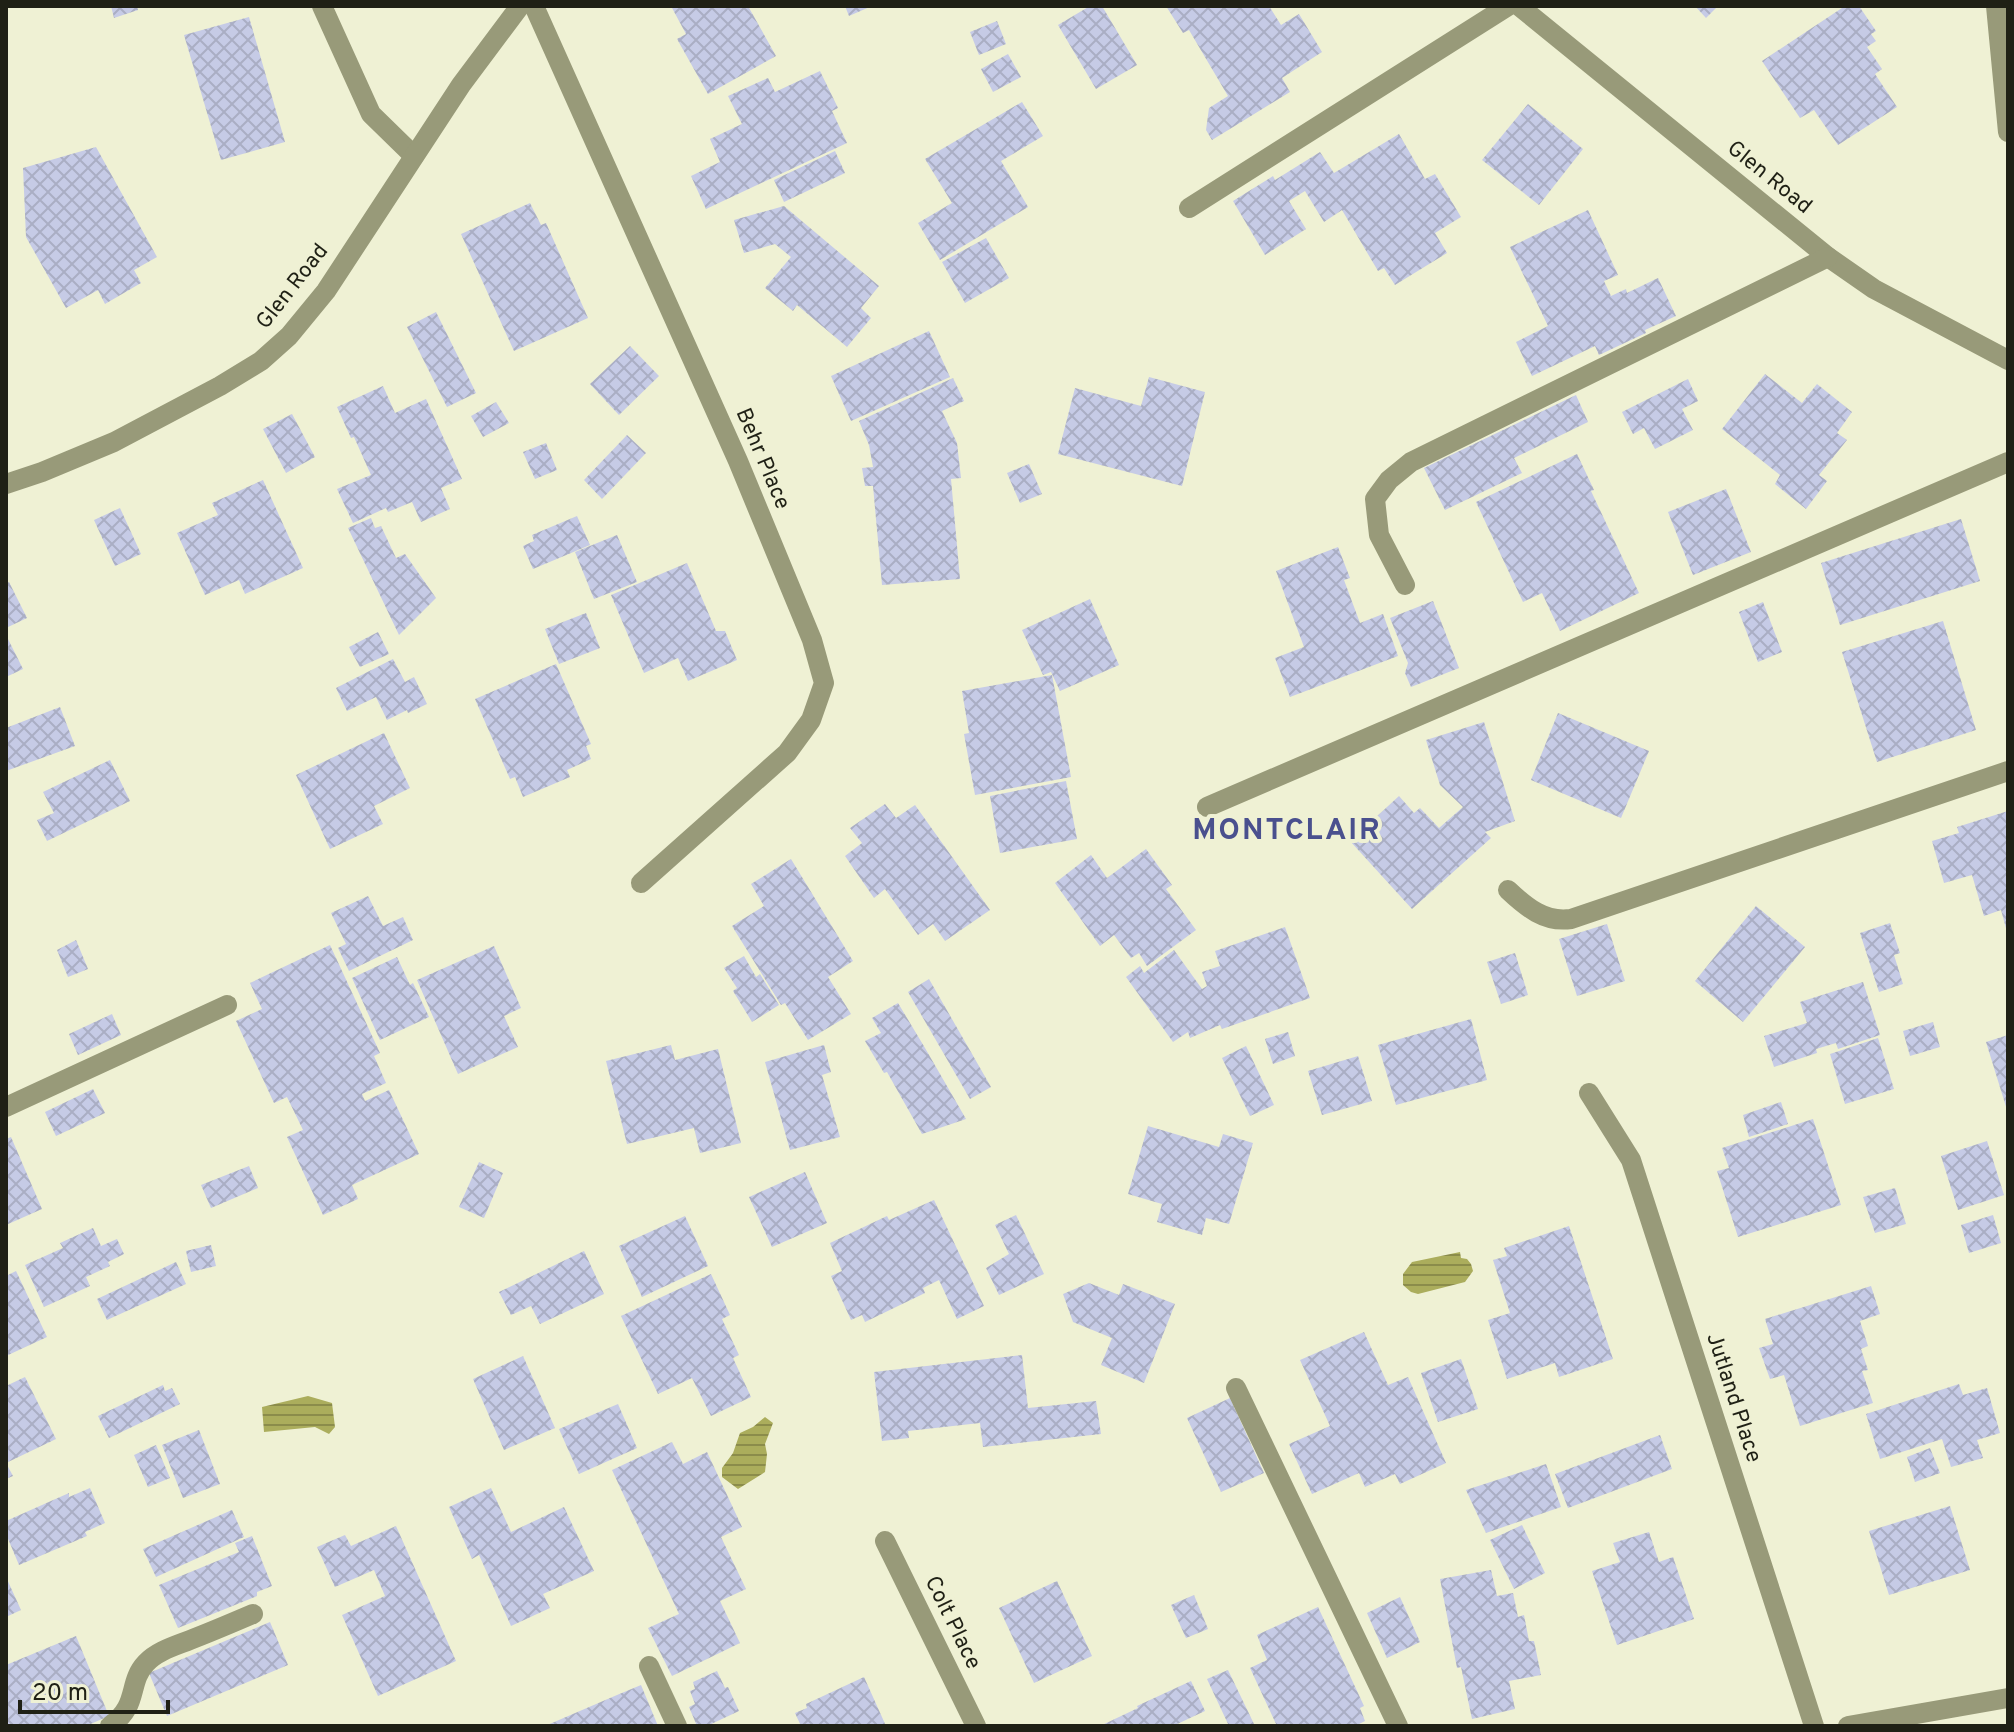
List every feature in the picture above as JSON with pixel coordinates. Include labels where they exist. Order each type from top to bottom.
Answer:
[{"type":"street","points":[[322,6],[371,114],[414,156]]},
{"type":"street","name":"Glen Road","points":[[6,484],[114,442],[220,386],[261,361],[289,336],[326,291],[461,85],[520,6]]},
{"type":"street","name":"Behr Place","points":[[534,6],[738,461],[812,640],[824,683],[811,720],[787,753],[641,883]]},
{"type":"street","points":[[1189,208],[1508,6]]},
{"type":"street","name":"Glen Road","points":[[1519,6],[1828,257],[1874,289],[2008,360]]},
{"type":"street","points":[[1996,6],[2008,132]]},
{"type":"street","points":[[1405,585],[1379,535],[1375,499],[1389,480],[1411,462],[1828,257]]},
{"type":"street","points":[[1207,807],[2008,462]]},
{"type":"street","points":[[1508,890],[1526,907],[1539,914],[1552,919],[1571,919],[2008,771]]},
{"type":"street","points":[[6,1107],[227,1005]]},
{"type":"street","name":"Jutland Place","points":[[1589,1093],[1631,1160],[1814,1726]]},
{"type":"street","points":[[1236,1388],[1398,1726]]},
{"type":"street","name":"Colt Place","points":[[885,1541],[976,1726]]},
{"type":"street","points":[[110,1726],[126,1712],[144,1664],[158,1653],[253,1614]]},
{"type":"street","points":[[649,1666],[677,1726]]},
{"type":"street","points":[[1848,1726],[2008,1698]]},
{"type":"shaded area","points":[[1460,1252],[1461,1258],[1467,1259],[1473,1271],[1465,1282],[1418,1294],[1403,1285],[1403,1274],[1412,1262]]},
{"type":"shaded area","points":[[308,1396],[332,1403],[335,1427],[329,1434],[315,1427],[264,1432],[262,1407]]},
{"type":"shaded area","points":[[765,1417],[773,1423],[765,1444],[765,1472],[738,1489],[722,1477],[722,1468],[733,1453],[740,1433]]},
{"type":"building","points":[[111,6],[137,6],[138,10],[114,18]]},
{"type":"building","points":[[671,6],[748,6],[776,56],[708,94],[677,39],[686,34]]},
{"type":"building","points":[[845,6],[872,6],[849,16]]},
{"type":"building","points":[[1090,6],[1102,6],[1137,65],[1096,89],[1058,25]]},
{"type":"building","points":[[1166,6],[1269,6],[1281,25],[1299,14],[1322,52],[1282,78],[1290,92],[1212,140],[1206,130],[1209,108],[1228,96],[1189,30],[1183,33]]},
{"type":"building","points":[[1695,6],[1718,6],[1706,18]]},
{"type":"building","points":[[1845,6],[1859,6],[1876,31],[1871,34],[1876,41],[1867,47],[1882,69],[1875,74],[1897,107],[1838,145],[1814,110],[1800,118],[1762,61]]},
{"type":"building","points":[[249,17],[285,142],[221,160],[184,35]]},
{"type":"building","points":[[997,21],[1006,44],[979,55],[970,32]]},
{"type":"building","points":[[1008,54],[1021,77],[993,92],[981,69]]},
{"type":"building","points":[[820,71],[838,108],[832,111],[847,143],[706,209],[691,176],[720,162],[710,139],[742,124],[728,96],[768,78],[775,92]]},
{"type":"building","points":[[1022,102],[1043,136],[1001,161],[1028,207],[940,260],[918,223],[952,203],[925,159]]},
{"type":"building","points":[[1528,104],[1583,149],[1539,205],[1482,160]]},
{"type":"building","points":[[1399,134],[1425,179],[1435,174],[1461,217],[1435,233],[1447,253],[1395,285],[1384,268],[1378,271],[1342,210],[1324,222],[1305,191],[1289,201],[1306,229],[1265,255],[1233,201],[1320,152],[1334,173]]},
{"type":"building","points":[[96,147],[157,257],[134,270],[141,283],[105,304],[98,290],[66,308],[26,237],[23,168]]},
{"type":"building","points":[[835,151],[845,173],[784,202],[774,180]]},
{"type":"building","points":[[530,203],[541,225],[546,223],[588,318],[514,351],[461,234]]},
{"type":"building","points":[[784,206],[879,286],[861,308],[871,318],[847,347],[797,305],[793,311],[765,288],[791,257],[775,244],[744,253],[734,220]]},
{"type":"building","points":[[1588,210],[1618,275],[1604,281],[1611,296],[1626,289],[1627,293],[1658,278],[1676,316],[1599,355],[1595,346],[1532,376],[1516,342],[1548,326],[1510,247]]},
{"type":"building","points":[[986,238],[1009,278],[965,303],[942,262]]},
{"type":"building","points":[[436,312],[476,393],[447,407],[407,327]]},
{"type":"building","points":[[929,331],[950,377],[851,421],[831,376]]},
{"type":"building","points":[[630,346],[659,376],[619,415],[590,384]]},
{"type":"building","points":[[1765,374],[1802,403],[1817,384],[1852,412],[1837,433],[1847,440],[1819,475],[1827,481],[1806,509],[1775,484],[1780,475],[1722,429]]},
{"type":"building","points":[[1149,377],[1205,392],[1182,486],[1058,454],[1075,388],[1141,406]]},
{"type":"building","points":[[953,378],[964,401],[942,411],[957,443],[961,478],[951,479],[960,579],[882,585],[873,486],[865,486],[862,468],[873,467],[869,445],[859,421]]},
{"type":"building","points":[[1688,379],[1698,401],[1682,409],[1693,430],[1655,449],[1644,428],[1633,434],[1622,412]]},
{"type":"building","points":[[383,386],[395,413],[426,399],[462,479],[441,488],[450,509],[421,522],[412,502],[388,512],[386,508],[353,523],[337,489],[371,475],[337,407]]},
{"type":"building","points":[[1576,395],[1588,422],[1514,458],[1522,473],[1445,510],[1424,468]]},
{"type":"building","points":[[496,402],[509,423],[483,437],[471,416]]},
{"type":"building","points":[[292,414],[315,457],[286,473],[263,429]]},
{"type":"building","points":[[627,435],[646,453],[602,499],[584,480]]},
{"type":"building","points":[[546,443],[557,470],[535,479],[523,452]]},
{"type":"building","points":[[1577,454],[1639,593],[1560,631],[1542,593],[1523,602],[1476,502]]},
{"type":"building","points":[[1029,464],[1042,494],[1020,503],[1007,473]]},
{"type":"building","points":[[263,480],[303,568],[245,594],[239,580],[205,595],[177,533],[218,515],[212,503]]},
{"type":"building","points":[[1726,489],[1751,552],[1693,575],[1668,512]]},
{"type":"building","points":[[120,508],[141,554],[115,566],[94,520]]},
{"type":"building","points":[[577,516],[590,545],[533,569],[523,546],[534,541],[532,535]]},
{"type":"building","points":[[371,518],[375,528],[381,526],[396,558],[405,554],[436,598],[399,635],[348,528]]},
{"type":"building","points":[[1961,519],[1980,581],[1840,625],[1821,563]]},
{"type":"building","points":[[617,535],[637,582],[594,599],[575,552]]},
{"type":"building","points":[[1338,547],[1350,578],[1344,580],[1360,623],[1383,614],[1398,656],[1290,697],[1275,658],[1304,647],[1276,571]]},
{"type":"building","points":[[687,563],[716,631],[725,631],[737,660],[688,681],[678,658],[644,673],[611,595]]},
{"type":"building","points":[[9,582],[27,618],[6,628],[6,584]]},
{"type":"building","points":[[1090,599],[1119,665],[1060,691],[1051,672],[1043,675],[1022,630]]},
{"type":"building","points":[[1433,601],[1459,668],[1411,687],[1405,673],[1408,663],[1390,618]]},
{"type":"building","points":[[1763,602],[1782,652],[1758,662],[1739,612]]},
{"type":"building","points":[[586,613],[600,648],[559,664],[545,629]]},
{"type":"building","points":[[1943,621],[1976,730],[1877,762],[1842,652]]},
{"type":"building","points":[[378,632],[389,654],[360,667],[349,647]]},
{"type":"building","points":[[6,635],[23,669],[6,677]]},
{"type":"building","points":[[393,659],[405,682],[414,677],[427,704],[387,720],[376,697],[347,711],[336,688]]},
{"type":"building","points":[[556,664],[591,744],[586,746],[591,759],[567,770],[570,777],[523,797],[515,777],[510,779],[475,699]]},
{"type":"building","points":[[1052,675],[1071,777],[975,795],[964,734],[969,733],[962,691]]},
{"type":"building","points":[[60,707],[75,746],[6,771],[6,728]]},
{"type":"building","points":[[1558,713],[1649,751],[1621,818],[1531,780]]},
{"type":"building","points":[[1484,722],[1515,821],[1485,832],[1491,838],[1412,909],[1350,841],[1399,796],[1414,813],[1420,808],[1439,828],[1463,807],[1440,785],[1426,740]]},
{"type":"building","points":[[384,733],[410,788],[374,806],[383,824],[330,849],[296,775]]},
{"type":"building","points":[[110,760],[130,801],[47,841],[37,820],[54,813],[43,792]]},
{"type":"building","points":[[1066,781],[1077,839],[1000,853],[990,796]]},
{"type":"building","points":[[885,804],[896,818],[915,805],[990,910],[945,941],[933,924],[918,935],[885,889],[874,898],[845,856],[862,843],[850,828]]},
{"type":"building","points":[[2008,811],[2007,932],[2001,910],[1984,916],[1972,875],[1944,883],[1932,841],[1959,833],[1957,827]]},
{"type":"building","points":[[1146,849],[1172,885],[1166,889],[1196,930],[1147,966],[1139,953],[1131,958],[1114,935],[1100,946],[1055,883],[1091,855],[1107,878]]},
{"type":"building","points":[[791,859],[853,961],[828,977],[851,1014],[808,1040],[785,1003],[781,1005],[732,926],[764,906],[751,884]]},
{"type":"building","points":[[368,896],[383,926],[403,917],[413,940],[349,971],[338,948],[346,944],[331,913]]},
{"type":"building","points":[[1756,906],[1805,947],[1743,1022],[1695,981]]},
{"type":"building","points":[[1890,923],[1900,953],[1894,955],[1903,984],[1879,992],[1860,933]]},
{"type":"building","points":[[1607,924],[1625,981],[1577,996],[1559,939]]},
{"type":"building","points":[[1285,927],[1310,998],[1222,1029],[1220,1025],[1190,1038],[1188,1032],[1173,1042],[1126,977],[1140,966],[1144,973],[1174,950],[1202,989],[1207,986],[1202,972],[1220,966],[1215,951]]},
{"type":"building","points":[[76,940],[88,969],[68,977],[57,950]]},
{"type":"building","points":[[330,945],[380,1053],[374,1056],[386,1083],[362,1094],[365,1101],[389,1090],[419,1154],[352,1185],[358,1199],[323,1215],[287,1137],[303,1130],[287,1097],[274,1103],[236,1021],[262,1009],[250,983]]},
{"type":"building","points":[[494,946],[521,1008],[504,1016],[518,1047],[458,1074],[417,980]]},
{"type":"building","points":[[1515,953],[1528,995],[1501,1004],[1487,962]]},
{"type":"building","points":[[744,956],[756,977],[760,974],[779,1005],[752,1022],[733,991],[737,988],[724,968]]},
{"type":"building","points":[[397,957],[429,1017],[380,1040],[352,978]]},
{"type":"building","points":[[929,979],[991,1087],[970,1099],[908,992]]},
{"type":"building","points":[[1863,982],[1880,1035],[1838,1049],[1836,1043],[1816,1049],[1817,1053],[1774,1067],[1764,1036],[1807,1023],[1800,1002]]},
{"type":"building","points":[[898,1003],[966,1119],[922,1134],[887,1072],[884,1073],[865,1041],[881,1033],[872,1018]]},
{"type":"building","points":[[112,1014],[121,1035],[78,1055],[69,1034]]},
{"type":"building","points":[[1471,1019],[1487,1080],[1396,1105],[1378,1045]]},
{"type":"building","points":[[1933,1022],[1940,1047],[1910,1056],[1903,1031]]},
{"type":"building","points":[[1288,1032],[1295,1056],[1273,1064],[1265,1039]]},
{"type":"building","points":[[2008,1035],[2008,1109],[2007,1110],[1986,1042]]},
{"type":"building","points":[[1878,1038],[1894,1089],[1845,1104],[1830,1054]]},
{"type":"building","points":[[671,1045],[675,1060],[718,1049],[741,1143],[700,1153],[694,1128],[627,1144],[606,1061]]},
{"type":"building","points":[[824,1045],[831,1072],[822,1075],[840,1137],[790,1150],[765,1062]]},
{"type":"building","points":[[1246,1046],[1274,1105],[1250,1116],[1222,1058]]},
{"type":"building","points":[[1358,1056],[1372,1101],[1322,1115],[1308,1071]]},
{"type":"building","points":[[93,1089],[105,1113],[56,1136],[45,1112]]},
{"type":"building","points":[[1781,1102],[1788,1124],[1749,1137],[1743,1115]]},
{"type":"building","points":[[1813,1119],[1841,1205],[1738,1237],[1717,1171],[1729,1168],[1722,1148]]},
{"type":"building","points":[[1148,1126],[1219,1147],[1223,1134],[1253,1143],[1229,1224],[1206,1218],[1202,1235],[1157,1222],[1162,1204],[1128,1194]]},
{"type":"building","points":[[11,1137],[42,1209],[6,1225],[6,1139]]},
{"type":"building","points":[[1987,1141],[2004,1195],[1958,1210],[1941,1156]]},
{"type":"building","points":[[479,1162],[503,1173],[484,1218],[459,1207]]},
{"type":"building","points":[[249,1166],[258,1188],[211,1208],[201,1185]]},
{"type":"building","points":[[805,1172],[827,1223],[772,1247],[749,1197]]},
{"type":"building","points":[[1895,1188],[1906,1224],[1875,1233],[1863,1197]]},
{"type":"building","points":[[934,1200],[984,1306],[957,1319],[939,1280],[923,1288],[925,1293],[865,1322],[862,1315],[851,1320],[831,1276],[842,1271],[830,1243],[887,1216],[889,1220]]},
{"type":"building","points":[[1016,1215],[1044,1274],[999,1295],[986,1268],[1009,1254],[995,1225]]},
{"type":"building","points":[[1993,1215],[2001,1243],[1969,1253],[1961,1225]]},
{"type":"building","points":[[685,1216],[708,1266],[642,1297],[619,1246]]},
{"type":"building","points":[[1569,1226],[1613,1359],[1559,1377],[1555,1363],[1507,1379],[1488,1320],[1510,1313],[1493,1260],[1507,1256],[1504,1248]]},
{"type":"building","points":[[93,1228],[101,1246],[117,1239],[124,1254],[108,1262],[110,1266],[86,1277],[90,1286],[44,1307],[25,1265],[63,1248],[60,1243]]},
{"type":"building","points":[[211,1245],[216,1266],[191,1272],[186,1251]]},
{"type":"building","points":[[584,1251],[604,1294],[540,1324],[531,1306],[511,1315],[499,1292]]},
{"type":"building","points":[[176,1262],[186,1284],[107,1320],[97,1299]]},
{"type":"building","points":[[16,1271],[47,1337],[6,1356],[6,1276]]},
{"type":"building","points":[[711,1274],[730,1315],[722,1319],[739,1355],[733,1358],[751,1397],[711,1416],[692,1378],[658,1394],[621,1316]]},
{"type":"building","points":[[1089,1283],[1119,1295],[1123,1284],[1175,1304],[1144,1383],[1101,1365],[1112,1338],[1073,1322],[1063,1294]]},
{"type":"building","points":[[1871,1286],[1880,1314],[1860,1321],[1868,1346],[1861,1349],[1868,1370],[1862,1371],[1873,1403],[1800,1426],[1784,1375],[1770,1379],[1759,1348],[1773,1344],[1765,1319]]},
{"type":"building","points":[[1364,1332],[1388,1385],[1408,1377],[1446,1463],[1400,1484],[1395,1474],[1365,1487],[1359,1473],[1312,1494],[1289,1444],[1330,1426],[1300,1360]]},
{"type":"building","points":[[1022,1355],[1028,1408],[1096,1401],[1101,1434],[983,1447],[980,1423],[908,1431],[909,1438],[882,1441],[874,1372]]},
{"type":"building","points":[[523,1356],[555,1428],[504,1450],[473,1379]]},
{"type":"building","points":[[1461,1359],[1478,1409],[1438,1422],[1421,1373]]},
{"type":"building","points":[[25,1377],[56,1439],[6,1463],[6,1386]]},
{"type":"building","points":[[1959,1384],[1963,1395],[1987,1388],[2000,1433],[1977,1440],[1983,1458],[1951,1467],[1942,1439],[1880,1459],[1866,1414]]},
{"type":"building","points":[[163,1385],[165,1391],[172,1388],[180,1404],[109,1438],[98,1416]]},
{"type":"building","points":[[1230,1398],[1264,1473],[1221,1492],[1187,1418]]},
{"type":"building","points":[[618,1404],[637,1448],[579,1474],[559,1429]]},
{"type":"building","points":[[199,1430],[220,1484],[183,1498],[162,1445]]},
{"type":"building","points":[[1660,1435],[1672,1469],[1568,1508],[1555,1474]]},
{"type":"building","points":[[672,1442],[683,1464],[707,1452],[742,1527],[721,1537],[746,1589],[720,1601],[740,1643],[672,1676],[648,1628],[679,1614],[612,1470]]},
{"type":"building","points":[[156,1445],[170,1478],[148,1487],[134,1455]]},
{"type":"building","points":[[1930,1448],[1940,1473],[1915,1482],[1907,1457]]},
{"type":"building","points":[[6,1463],[13,1476],[6,1479]]},
{"type":"building","points":[[1546,1464],[1561,1507],[1486,1533],[1466,1490]]},
{"type":"building","points":[[90,1488],[105,1523],[85,1532],[87,1536],[19,1565],[6,1534],[6,1521],[69,1493],[69,1497]]},
{"type":"building","points":[[491,1488],[511,1532],[564,1507],[594,1571],[543,1594],[550,1608],[511,1626],[479,1555],[472,1559],[449,1507]]},
{"type":"building","points":[[1950,1506],[1970,1570],[1889,1595],[1869,1531]]},
{"type":"building","points":[[232,1510],[244,1537],[156,1577],[143,1549]]},
{"type":"building","points":[[1522,1525],[1545,1573],[1514,1589],[1490,1540]]},
{"type":"building","points":[[396,1526],[456,1661],[378,1696],[342,1615],[385,1596],[374,1570],[335,1587],[317,1547],[345,1535],[351,1546]]},
{"type":"building","points":[[1649,1532],[1659,1562],[1673,1557],[1694,1619],[1617,1645],[1592,1571],[1620,1562],[1613,1543]]},
{"type":"building","points":[[252,1536],[272,1586],[257,1592],[257,1596],[178,1628],[159,1585],[239,1552],[235,1543]]},
{"type":"building","points":[[1491,1570],[1497,1596],[1513,1593],[1518,1617],[1524,1615],[1529,1641],[1534,1641],[1541,1675],[1509,1681],[1515,1709],[1472,1719],[1461,1667],[1457,1668],[1440,1579]]},
{"type":"building","points":[[6,1577],[21,1610],[6,1617]]},
{"type":"building","points":[[1057,1581],[1092,1656],[1034,1683],[999,1608]]},
{"type":"building","points":[[1194,1595],[1208,1629],[1186,1638],[1171,1605]]},
{"type":"building","points":[[1400,1597],[1420,1642],[1387,1658],[1367,1613]]},
{"type":"building","points":[[1318,1607],[1364,1706],[1360,1708],[1365,1721],[1355,1726],[1277,1726],[1250,1668],[1267,1660],[1257,1635]]},
{"type":"building","points":[[270,1622],[288,1665],[167,1716],[149,1673]]},
{"type":"building","points":[[76,1636],[109,1716],[86,1726],[6,1726],[6,1665]]},
{"type":"building","points":[[1228,1670],[1255,1726],[1229,1726],[1207,1679]]},
{"type":"building","points":[[717,1671],[739,1711],[707,1726],[697,1726],[689,1707],[695,1704],[690,1691],[695,1689],[693,1682]]},
{"type":"building","points":[[864,1677],[886,1726],[801,1726],[795,1713],[807,1708],[806,1704]]},
{"type":"building","points":[[1191,1681],[1205,1711],[1173,1726],[1100,1726],[1137,1706]]},
{"type":"building","points":[[641,1685],[658,1726],[545,1726],[617,1695]]},
{"type":"district","name":"MONTCLAIR","points":[[1287,831]]}]
